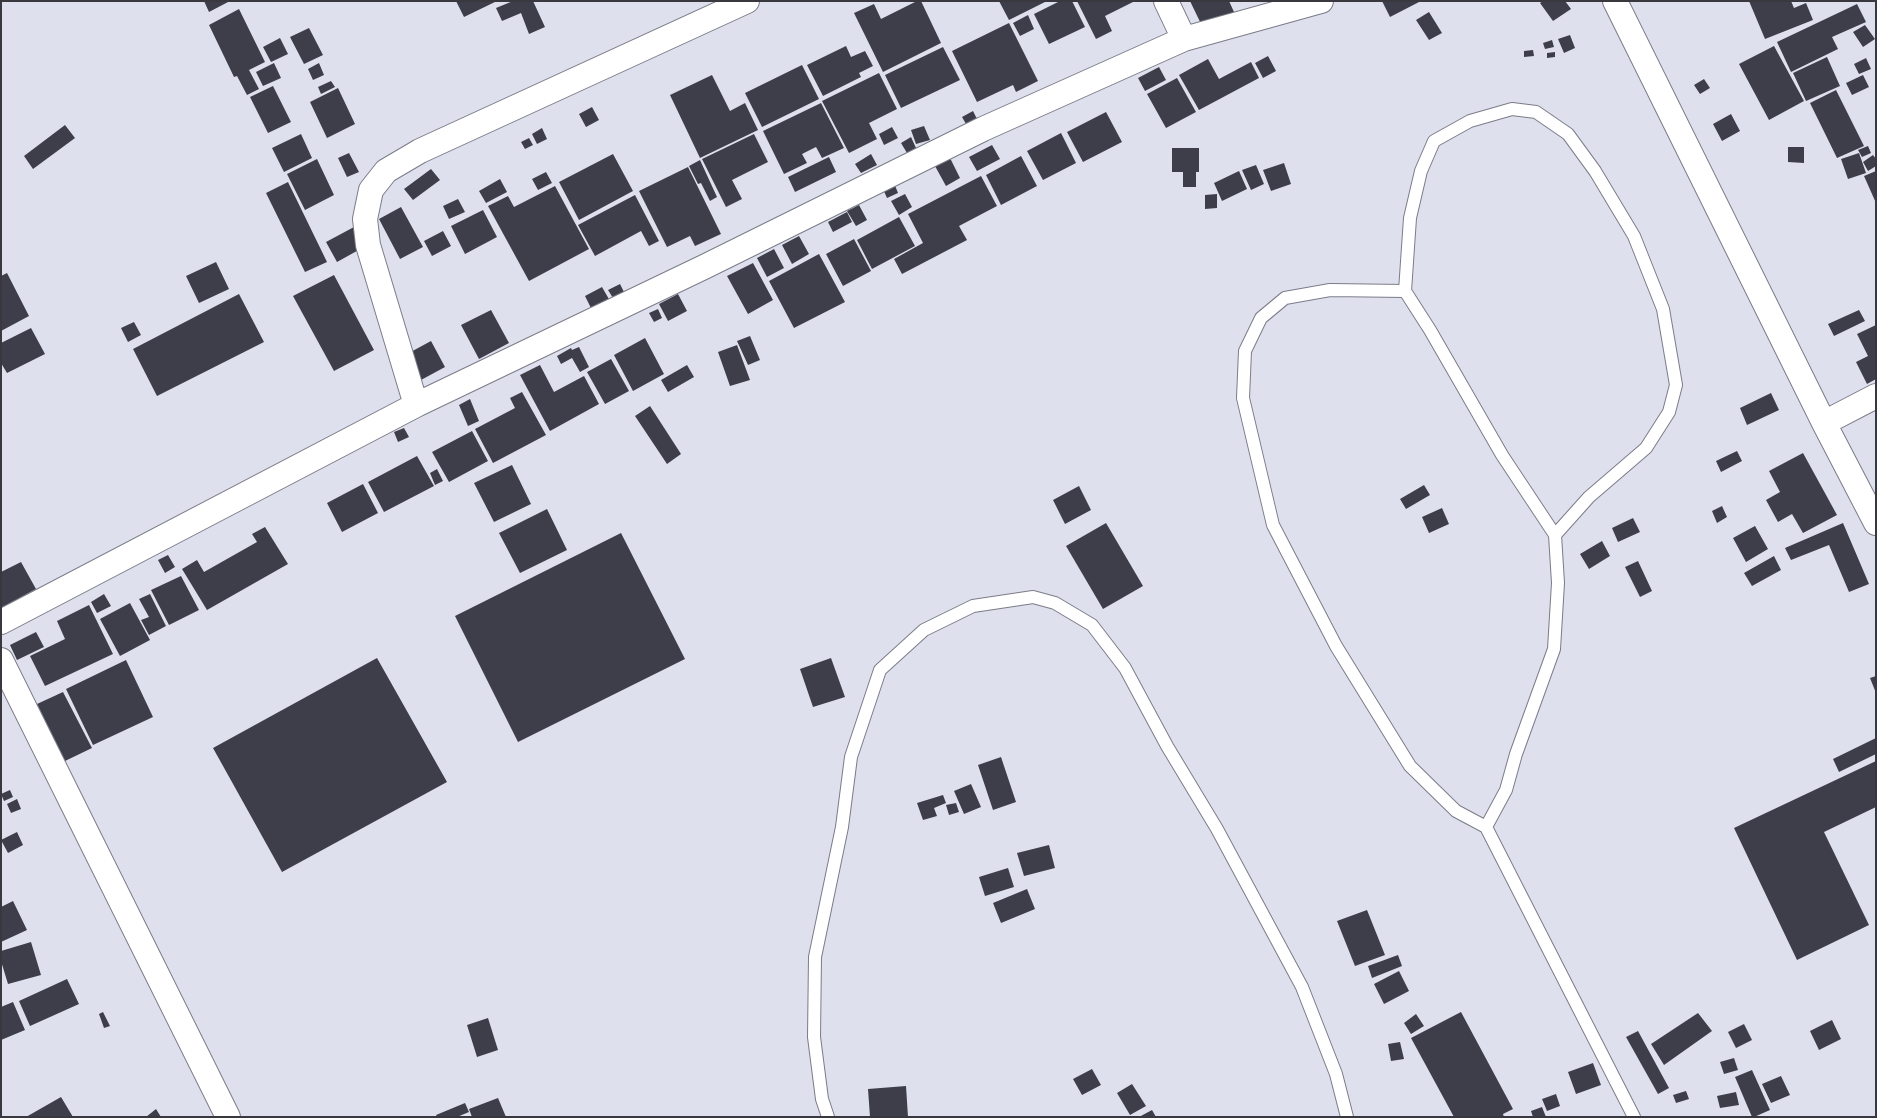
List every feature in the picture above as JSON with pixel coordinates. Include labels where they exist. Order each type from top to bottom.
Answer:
[{"type":"street","points":[[416,405],[368,245],[365,219],[371,190],[386,171],[420,151],[747,1]]},
{"type":"street","points":[[1166,1],[1184,40]]},
{"type":"street","points":[[1,622],[416,405],[704,267],[983,129],[1184,40],[1321,1]]},
{"type":"street","points":[[1615,1],[1824,423],[1876,523]]},
{"type":"street","points":[[1824,423],[1876,396]]},
{"type":"street","points":[[1,660],[228,1117]]},
{"type":"lane","points":[[1486,827],[1506,790],[1516,754],[1554,649],[1558,583],[1555,535],[1502,455],[1430,330],[1405,291],[1410,218],[1421,171],[1434,141],[1470,121],[1512,109],[1536,112],[1568,134],[1595,171],[1634,236],[1663,309],[1676,385],[1669,412],[1646,448],[1589,496],[1555,535]]},
{"type":"lane","points":[[1405,291],[1330,290],[1285,298],[1261,318],[1245,352],[1243,398],[1273,525],[1336,646],[1410,766],[1456,811],[1486,827],[1634,1117]]},
{"type":"lane","points":[[828,1117],[822,1099],[814,1037],[816,957],[842,827],[851,757],[880,670],[924,630],[973,606],[1033,597],[1055,603],[1092,625],[1125,668],[1167,746],[1217,830],[1302,987],[1336,1074],[1347,1117]]},
{"type":"building","points":[[204,1],[230,1],[209,12]]},
{"type":"building","points":[[456,1],[497,1],[464,17]]},
{"type":"building","points":[[513,1],[533,1],[545,27],[529,34],[521,13],[502,21],[496,8]]},
{"type":"building","points":[[917,1],[921,1],[941,43],[883,72],[854,13],[874,4],[881,19]]},
{"type":"building","points":[[999,1],[1047,1],[1009,20]]},
{"type":"building","points":[[1060,1],[1072,1],[1085,27],[1049,44],[1034,14]]},
{"type":"building","points":[[1077,1],[1135,1],[1105,16],[1112,31],[1096,39]]},
{"type":"building","points":[[1190,1],[1229,1],[1234,12],[1203,28]]},
{"type":"building","points":[[1382,1],[1421,1],[1390,17]]},
{"type":"building","points":[[1543,1],[1565,1],[1571,9],[1553,21],[1540,3]]},
{"type":"building","points":[[1749,1],[1791,1],[1794,8],[1806,3],[1813,20],[1765,39]]},
{"type":"building","points":[[1857,4],[1866,22],[1832,37],[1838,49],[1791,72],[1777,42]]},
{"type":"building","points":[[239,9],[265,62],[249,70],[259,89],[247,95],[237,76],[234,77],[209,25]]},
{"type":"building","points":[[1429,12],[1442,33],[1429,40],[1416,20]]},
{"type":"building","points":[[1028,15],[1034,29],[1020,36],[1013,23]]},
{"type":"building","points":[[1009,23],[1038,81],[1016,92],[1013,85],[977,102],[952,51]]},
{"type":"building","points":[[1865,25],[1875,39],[1863,47],[1853,32]]},
{"type":"building","points":[[309,28],[323,55],[304,64],[290,37]]},
{"type":"building","points":[[1570,35],[1575,48],[1564,53],[1558,39]]},
{"type":"building","points":[[280,38],[288,54],[271,62],[263,47]]},
{"type":"building","points":[[1552,40],[1554,47],[1545,49],[1543,43]]},
{"type":"building","points":[[846,46],[851,57],[865,51],[873,66],[859,73],[861,77],[823,96],[807,65]]},
{"type":"building","points":[[1774,46],[1804,101],[1769,120],[1739,64]]},
{"type":"building","points":[[943,47],[960,80],[901,108],[885,75]]},
{"type":"building","points":[[1533,50],[1534,56],[1524,57],[1524,51]]},
{"type":"building","points":[[1555,52],[1555,57],[1547,58],[1547,53]]},
{"type":"building","points":[[1268,56],[1276,71],[1263,78],[1255,63]]},
{"type":"building","points":[[1827,57],[1840,86],[1806,101],[1793,73]]},
{"type":"building","points":[[1866,58],[1871,69],[1859,74],[1854,64]]},
{"type":"building","points":[[1208,59],[1219,79],[1251,62],[1259,78],[1199,110],[1179,75]]},
{"type":"building","points":[[274,63],[281,78],[263,86],[256,72]]},
{"type":"building","points":[[319,63],[324,75],[313,80],[308,69]]},
{"type":"building","points":[[802,65],[819,99],[762,127],[745,93]]},
{"type":"building","points":[[1159,67],[1166,80],[1145,91],[1138,78]]},
{"type":"building","points":[[879,73],[897,109],[869,123],[877,139],[849,153],[822,101]]},
{"type":"building","points":[[712,75],[730,111],[745,103],[758,130],[700,158],[670,95]]},
{"type":"building","points":[[1863,75],[1869,87],[1852,95],[1846,83]]},
{"type":"building","points":[[1177,78],[1196,112],[1166,128],[1147,94]]},
{"type":"building","points":[[1704,79],[1710,88],[1700,94],[1694,85]]},
{"type":"building","points":[[331,81],[335,87],[321,94],[318,87]]},
{"type":"building","points":[[273,86],[291,122],[268,133],[250,97]]},
{"type":"building","points":[[338,88],[355,124],[327,138],[310,102]]},
{"type":"building","points":[[1836,90],[1864,146],[1837,158],[1810,103]]},
{"type":"building","points":[[821,103],[844,148],[822,158],[816,147],[802,154],[807,163],[784,174],[763,131]]},
{"type":"building","points":[[592,107],[599,120],[586,127],[579,114]]},
{"type":"building","points":[[973,111],[979,123],[969,129],[962,117]]},
{"type":"building","points":[[1106,112],[1122,142],[1083,162],[1067,132]]},
{"type":"building","points":[[1731,114],[1740,131],[1722,141],[1713,124]]},
{"type":"building","points":[[65,125],[75,138],[33,169],[24,156]]},
{"type":"building","points":[[924,126],[930,140],[916,144],[911,130]]},
{"type":"building","points":[[892,127],[898,138],[884,145],[879,134]]},
{"type":"building","points":[[542,128],[547,139],[537,144],[532,134]]},
{"type":"building","points":[[1061,133],[1076,163],[1043,180],[1027,151]]},
{"type":"building","points":[[301,134],[312,158],[284,172],[272,148]]},
{"type":"building","points":[[754,134],[768,162],[732,180],[742,199],[726,207],[702,159]]},
{"type":"building","points":[[911,137],[916,148],[907,153],[901,143]]},
{"type":"building","points":[[529,138],[533,145],[525,149],[521,142]]},
{"type":"building","points":[[992,145],[1000,159],[977,171],[969,157]]},
{"type":"building","points":[[1868,146],[1871,153],[1862,157],[1858,150]]},
{"type":"building","points":[[1788,147],[1804,147],[1804,163],[1788,162]]},
{"type":"building","points":[[1172,148],[1199,148],[1199,172],[1196,172],[1196,187],[1183,187],[1183,172],[1172,172]]},
{"type":"building","points":[[349,153],[359,172],[347,177],[338,158]]},
{"type":"building","points":[[1859,153],[1866,173],[1848,179],[1841,159]]},
{"type":"building","points":[[613,154],[633,191],[579,220],[559,182]]},
{"type":"building","points":[[871,154],[877,165],[861,173],[855,164]]},
{"type":"building","points":[[1873,155],[1876,159],[1876,166],[1868,171],[1863,162]]},
{"type":"building","points":[[1021,156],[1037,186],[1001,205],[986,175]]},
{"type":"building","points":[[829,157],[836,172],[795,192],[788,177]]},
{"type":"building","points":[[950,158],[960,178],[946,186],[935,166]]},
{"type":"building","points":[[317,159],[334,195],[305,210],[287,174]]},
{"type":"building","points":[[700,160],[717,197],[710,201],[701,183],[698,184],[689,166]]},
{"type":"building","points":[[1284,163],[1291,184],[1271,191],[1263,170]]},
{"type":"building","points":[[1256,165],[1264,184],[1251,190],[1242,170]]},
{"type":"building","points":[[688,167],[721,234],[695,246],[690,236],[667,247],[639,191]]},
{"type":"building","points":[[431,169],[440,180],[413,200],[404,189]]},
{"type":"building","points":[[1239,171],[1247,189],[1222,201],[1214,183]]},
{"type":"building","points":[[1876,171],[1876,203],[1864,176]]},
{"type":"building","points":[[546,172],[552,183],[538,190],[532,179]]},
{"type":"building","points":[[981,176],[997,206],[959,226],[967,240],[902,274],[894,259],[923,243],[908,214]]},
{"type":"building","points":[[500,179],[507,192],[486,203],[479,191]]},
{"type":"building","points":[[288,182],[327,262],[305,272],[266,193]]},
{"type":"building","points":[[894,183],[898,193],[887,198],[883,189]]},
{"type":"building","points":[[555,186],[589,249],[529,281],[488,206],[508,196],[514,207]]},
{"type":"building","points":[[905,194],[912,207],[899,215],[891,201]]},
{"type":"building","points":[[1217,194],[1217,208],[1205,209],[1205,195]]},
{"type":"building","points":[[635,195],[659,241],[649,246],[641,231],[595,256],[578,225]]},
{"type":"building","points":[[458,199],[465,212],[449,219],[443,206]]},
{"type":"building","points":[[859,205],[867,220],[856,226],[847,211]]},
{"type":"building","points":[[401,207],[423,247],[400,259],[379,219]]},
{"type":"building","points":[[483,210],[497,237],[465,254],[451,226]]},
{"type":"building","points":[[847,212],[852,222],[833,232],[828,222]]},
{"type":"building","points":[[899,217],[915,246],[872,269],[857,240]]},
{"type":"building","points":[[354,227],[364,247],[337,262],[326,242]]},
{"type":"building","points":[[443,231],[451,246],[432,256],[424,241]]},
{"type":"building","points":[[799,236],[809,254],[792,264],[782,245]]},
{"type":"building","points":[[854,239],[871,271],[843,286],[826,254]]},
{"type":"building","points":[[774,249],[784,268],[767,277],[757,258]]},
{"type":"building","points":[[819,254],[845,302],[794,328],[769,281]]},
{"type":"building","points":[[216,262],[229,289],[199,303],[186,276]]},
{"type":"building","points":[[753,263],[773,300],[748,314],[727,276]]},
{"type":"building","points":[[7,273],[29,316],[1,331],[1,276]]},
{"type":"building","points":[[334,275],[374,350],[334,371],[293,296]]},
{"type":"building","points":[[620,284],[624,292],[613,298],[608,290]]},
{"type":"building","points":[[602,287],[610,301],[592,310],[585,296]]},
{"type":"building","points":[[239,294],[264,342],[157,396],[133,349]]},
{"type":"building","points":[[678,294],[687,311],[668,321],[659,304]]},
{"type":"building","points":[[658,309],[662,318],[654,322],[649,313]]},
{"type":"building","points":[[491,310],[509,343],[479,359],[461,325]]},
{"type":"building","points":[[1859,310],[1865,321],[1834,336],[1828,324]]},
{"type":"building","points":[[134,322],[141,335],[128,342],[121,328]]},
{"type":"building","points":[[1876,325],[1876,379],[1867,384],[1856,362],[1868,356],[1857,334]]},
{"type":"building","points":[[31,328],[45,354],[7,373],[1,363],[1,343]]},
{"type":"building","points":[[750,336],[760,360],[748,365],[737,341]]},
{"type":"building","points":[[645,338],[664,374],[633,391],[614,355]]},
{"type":"building","points":[[431,341],[445,367],[421,380],[407,354]]},
{"type":"building","points":[[737,345],[750,380],[730,386],[718,352]]},
{"type":"building","points":[[579,347],[589,367],[580,372],[572,358],[561,364],[557,356],[571,348],[572,350]]},
{"type":"building","points":[[611,359],[629,391],[605,404],[587,372]]},
{"type":"building","points":[[540,365],[554,392],[584,376],[599,404],[550,431],[520,375]]},
{"type":"building","points":[[687,365],[694,377],[668,392],[661,380]]},
{"type":"building","points":[[522,392],[546,435],[493,463],[475,429],[515,408],[510,398]]},
{"type":"building","points":[[1771,393],[1779,410],[1747,425],[1740,408]]},
{"type":"building","points":[[470,399],[479,421],[468,426],[459,405]]},
{"type":"building","points":[[650,406],[681,454],[667,464],[635,416]]},
{"type":"building","points":[[404,428],[409,437],[398,442],[394,432]]},
{"type":"building","points":[[472,431],[488,461],[449,482],[432,452]]},
{"type":"building","points":[[1737,451],[1742,461],[1721,472],[1716,461]]},
{"type":"building","points":[[1803,453],[1837,515],[1803,533],[1792,514],[1778,522],[1766,500],[1780,492],[1769,471]]},
{"type":"building","points":[[417,456],[434,486],[384,512],[368,482]]},
{"type":"building","points":[[512,465],[531,504],[494,522],[474,483]]},
{"type":"building","points":[[437,469],[443,481],[435,485],[430,473]]},
{"type":"building","points":[[363,484],[378,513],[342,532],[327,503]]},
{"type":"building","points":[[1424,485],[1430,495],[1406,509],[1400,499]]},
{"type":"building","points":[[1079,486],[1091,510],[1065,524],[1053,500]]},
{"type":"building","points":[[1722,506],[1727,517],[1717,523],[1712,511]]},
{"type":"building","points":[[1442,508],[1449,524],[1429,533],[1422,517]]},
{"type":"building","points":[[547,509],[567,550],[520,573],[499,533]]},
{"type":"building","points":[[1633,518],[1640,532],[1618,542],[1612,528]]},
{"type":"building","points":[[1106,523],[1143,586],[1103,609],[1066,546]]},
{"type":"building","points":[[1843,523],[1869,584],[1849,592],[1829,545],[1791,560],[1785,548]]},
{"type":"building","points":[[1755,526],[1768,549],[1746,562],[1733,538]]},
{"type":"building","points":[[265,527],[288,564],[207,610],[182,569],[197,560],[204,572],[257,542],[252,534]]},
{"type":"building","points":[[621,533],[685,659],[518,742],[455,616]]},
{"type":"building","points":[[1602,541],[1610,556],[1589,569],[1580,554]]},
{"type":"building","points":[[168,555],[175,567],[165,573],[158,560]]},
{"type":"building","points":[[1774,556],[1781,570],[1752,586],[1744,573]]},
{"type":"building","points":[[1638,561],[1652,591],[1640,597],[1625,567]]},
{"type":"building","points":[[21,562],[36,589],[1,608],[1,572]]},
{"type":"building","points":[[181,576],[199,610],[169,625],[151,590]]},
{"type":"building","points":[[104,594],[111,606],[97,613],[91,602]]},
{"type":"building","points":[[150,594],[166,626],[149,635],[141,620],[149,617],[139,599]]},
{"type":"building","points":[[130,603],[150,640],[120,656],[100,619]]},
{"type":"building","points":[[89,605],[113,654],[45,686],[30,656],[65,639],[57,621]]},
{"type":"building","points":[[36,632],[44,647],[17,660],[10,645]]},
{"type":"building","points":[[377,658],[447,782],[282,872],[213,748]]},
{"type":"building","points":[[831,658],[845,697],[813,707],[800,669]]},
{"type":"building","points":[[126,660],[153,717],[93,745],[66,689]]},
{"type":"building","points":[[1876,676],[1876,693],[1870,678]]},
{"type":"building","points":[[63,692],[92,748],[65,761],[37,704]]},
{"type":"building","points":[[1876,738],[1876,754],[1839,772],[1833,759]]},
{"type":"building","points":[[1001,757],[1016,802],[993,810],[978,765]]},
{"type":"building","points":[[1876,761],[1876,807],[1824,832],[1869,925],[1797,960],[1734,828]]},
{"type":"building","points":[[971,784],[981,807],[964,814],[954,791]]},
{"type":"building","points":[[10,790],[13,797],[4,801],[1,794]]},
{"type":"building","points":[[943,795],[946,803],[934,808],[937,816],[923,820],[917,803]]},
{"type":"building","points":[[17,799],[21,809],[11,813],[7,804]]},
{"type":"building","points":[[956,803],[959,812],[949,815],[946,805]]},
{"type":"building","points":[[17,832],[23,845],[8,853],[1,840]]},
{"type":"building","points":[[1049,845],[1055,868],[1024,876],[1017,853]]},
{"type":"building","points":[[1008,868],[1014,887],[985,896],[979,877]]},
{"type":"building","points":[[1027,889],[1035,909],[1001,923],[993,903]]},
{"type":"building","points":[[13,901],[27,930],[1,942],[1,907]]},
{"type":"building","points":[[1367,910],[1385,955],[1355,966],[1337,921]]},
{"type":"building","points":[[31,942],[41,975],[8,984],[1,961],[1,951]]},
{"type":"building","points":[[1398,955],[1402,966],[1372,978],[1368,966]]},
{"type":"building","points":[[1399,971],[1409,991],[1384,1004],[1374,984]]},
{"type":"building","points":[[67,979],[79,1004],[30,1026],[19,1001]]},
{"type":"building","points":[[13,1002],[25,1030],[1,1040],[1,1007]]},
{"type":"building","points":[[103,1012],[110,1026],[104,1028],[99,1014]]},
{"type":"building","points":[[1461,1012],[1513,1109],[1503,1114],[1504,1117],[1454,1117],[1411,1038]]},
{"type":"building","points":[[1698,1013],[1712,1031],[1664,1065],[1651,1044]]},
{"type":"building","points":[[1416,1014],[1424,1026],[1411,1034],[1404,1023]]},
{"type":"building","points":[[488,1018],[498,1050],[477,1057],[467,1025]]},
{"type":"building","points":[[1832,1020],[1841,1039],[1819,1050],[1810,1031]]},
{"type":"building","points":[[1744,1024],[1752,1040],[1736,1048],[1728,1032]]},
{"type":"building","points":[[1638,1031],[1669,1088],[1658,1094],[1626,1037]]},
{"type":"building","points":[[1400,1042],[1404,1059],[1391,1061],[1388,1044]]},
{"type":"building","points":[[1734,1058],[1738,1070],[1724,1074],[1720,1062]]},
{"type":"building","points":[[1593,1063],[1601,1085],[1576,1094],[1568,1072]]},
{"type":"building","points":[[1092,1069],[1101,1085],[1082,1095],[1073,1079]]},
{"type":"building","points":[[1752,1070],[1770,1110],[1754,1117],[1752,1117],[1735,1077]]},
{"type":"building","points":[[1781,1076],[1790,1095],[1771,1103],[1762,1084]]},
{"type":"building","points":[[1132,1084],[1146,1106],[1130,1115],[1117,1093]]},
{"type":"building","points":[[906,1086],[908,1117],[870,1117],[868,1089]]},
{"type":"building","points":[[1686,1091],[1689,1099],[1676,1103],[1673,1095]]},
{"type":"building","points":[[1736,1092],[1739,1105],[1720,1108],[1717,1096]]},
{"type":"building","points":[[1556,1094],[1560,1106],[1547,1111],[1542,1099]]},
{"type":"building","points":[[61,1097],[73,1117],[26,1117]]},
{"type":"building","points":[[498,1098],[506,1117],[472,1117],[469,1109]]},
{"type":"building","points":[[465,1103],[469,1112],[457,1117],[437,1117],[436,1115]]},
{"type":"building","points":[[1542,1107],[1546,1117],[1533,1117],[1531,1111]]},
{"type":"building","points":[[156,1109],[161,1117],[146,1117]]},
{"type":"building","points":[[1152,1110],[1156,1117],[1139,1117]]}]
